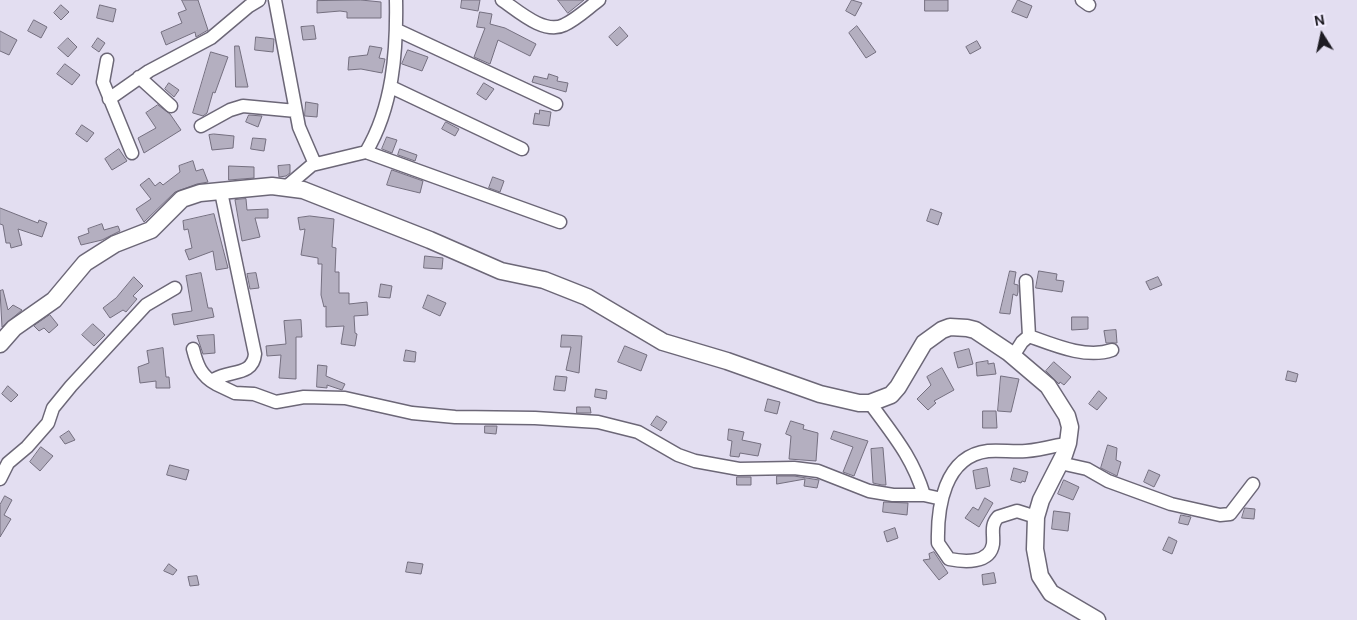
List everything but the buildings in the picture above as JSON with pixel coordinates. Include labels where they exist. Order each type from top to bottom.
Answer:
[{"type":"street","points":[[109,98],[140,77],[212,38],[249,6],[259,0]]},
{"type":"street","points":[[274,0],[296,111],[300,127],[315,164]]},
{"type":"street","points":[[366,152],[380,125],[391,87],[397,30],[396,0]]},
{"type":"street","points":[[502,0],[537,23],[549,27],[563,26],[599,0]]},
{"type":"street","points":[[397,30],[556,104]]},
{"type":"street","points":[[107,60],[103,82],[132,153]]},
{"type":"street","points":[[140,77],[171,106]]},
{"type":"street","points":[[391,87],[522,149]]},
{"type":"street","points":[[201,126],[230,110],[243,106],[296,111]]},
{"type":"street","points":[[286,187],[315,164],[366,152],[560,222]]},
{"type":"street","points":[[0,344],[14,328],[54,300],[85,263],[115,244],[150,230],[182,199],[200,194],[272,186],[303,190],[430,240],[501,271],[544,280],[587,297],[670,344],[727,361],[820,394],[859,403],[870,403],[891,395],[898,387],[924,343],[942,330],[950,327],[975,330],[1013,356],[1048,386],[1062,405],[1070,427],[1068,443],[1060,463],[1046,487],[1036,518],[1035,549],[1040,576],[1051,593],[1097,620]]},
{"type":"street","points":[[216,384],[217,378],[250,368],[254,362],[255,354],[221,192]]},
{"type":"street","points":[[1026,281],[1029,336]]},
{"type":"street","points":[[0,479],[8,463],[27,447],[48,423],[53,408],[72,386],[146,306],[175,288]]},
{"type":"street","points":[[1013,356],[1022,342],[1029,336]]},
{"type":"street","points":[[1029,336],[1087,353],[1099,355],[1112,350]]},
{"type":"street","points":[[193,349],[197,364],[205,378],[235,393],[254,394],[276,402],[304,397],[345,398],[412,413],[455,417],[535,418],[598,422],[638,432],[678,455],[695,461],[755,470],[794,468],[818,471],[869,491],[893,496],[924,495],[942,499]]},
{"type":"street","points":[[870,403],[906,451],[916,470],[924,495]]},
{"type":"street","points":[[1036,518],[1017,511],[1004,513],[994,522],[993,544],[989,554],[981,559],[949,559],[938,543],[942,499],[952,474],[970,456],[986,452],[1028,451],[1068,443]]},
{"type":"street","points":[[1060,463],[1087,469],[1108,481],[1171,504],[1220,515],[1230,514],[1253,484]]}]
